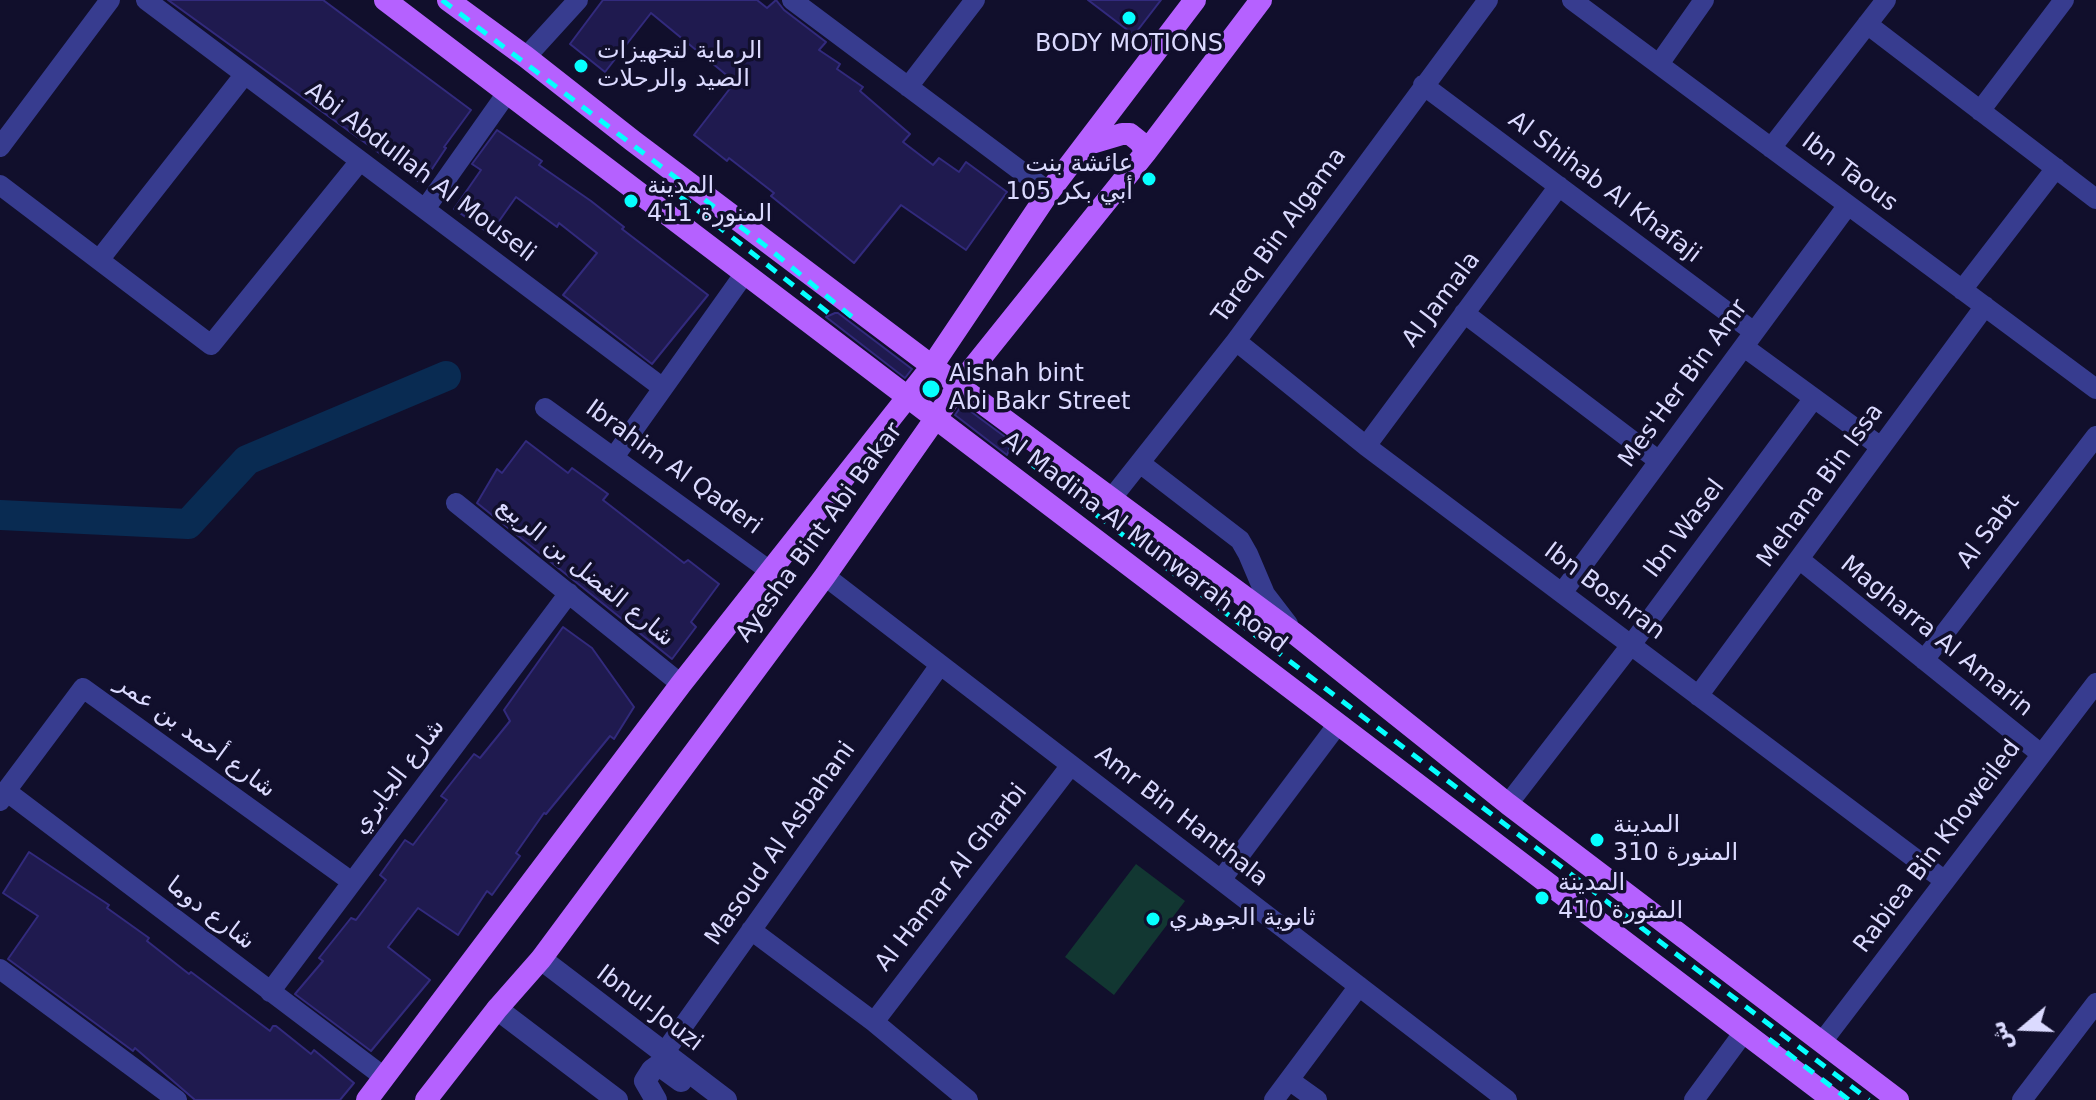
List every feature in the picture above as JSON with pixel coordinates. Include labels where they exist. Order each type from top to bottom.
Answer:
[{"type":"main road","name":"Al Madina Al Munwarah Road","points":[[385,0],[1831,1100]]},
{"type":"main road","name":"Al Madina Al Munwarah Road","points":[[448,0],[932,366],[1295,634],[1508,804],[1898,1100]]},
{"type":"main road","name":"Ayesha Bint Abi Bakar","points":[[367,1100],[681,684],[932,366],[1049,192],[1195,0]]},
{"type":"main road","name":"Ayesha Bint Abi Bakar","points":[[426,1100],[497,1009],[541,959],[825,576],[959,385],[1146,152],[1261,0]]},
{"type":"main road","points":[[1085,145],[1130,134],[1146,152]]},
{"type":"street","points":[[0,147],[110,0]]},
{"type":"street","name":"Abi Abdullah Al Mouseli","points":[[146,0],[663,388]]},
{"type":"street","points":[[526,57],[578,0]]},
{"type":"street","points":[[792,0],[1049,192]]},
{"type":"street","points":[[908,87],[975,0]]},
{"type":"street","name":"Tareq Bin Algama","points":[[1111,499],[1236,341],[1488,0]]},
{"type":"street","name":"Ibn Taous","points":[[1572,0],[2096,389]]},
{"type":"street","points":[[1659,64],[1704,0]]},
{"type":"street","points":[[1771,148],[1886,0]]},
{"type":"street","points":[[1980,111],[2064,0]]},
{"type":"street","points":[[1867,24],[2095,197]]},
{"type":"street","points":[[99,260],[245,74]]},
{"type":"street","name":"Al Shihab Al Khafaji","points":[[1423,85],[1559,186],[1749,340],[1814,398],[1881,447]]},
{"type":"street","points":[[425,209],[507,93]]},
{"type":"street","points":[[0,185],[211,345],[360,161]]},
{"type":"street","points":[[1962,290],[2056,168]]},
{"type":"street","name":"Al Jamala","points":[[1366,446],[1559,186]]},
{"type":"street","name":"Mes'Her Bin Amr","points":[[1562,593],[1848,205]]},
{"type":"street","points":[[614,457],[745,273]]},
{"type":"street","name":"Mehana Bin Issa","points":[[1698,696],[1985,306]]},
{"type":"street","points":[[1464,313],[1659,461]]},
{"type":"street","name":"Ibn Boshran","points":[[1236,341],[1366,446],[1945,881]]},
{"type":"street","name":"Ibn Wasel","points":[[1508,804],[1631,645],[1814,398]]},
{"type":"street","name":"Ibrahim Al Qaderi","points":[[545,408],[770,571]]},
{"type":"street","name":"Al Sabt","points":[[1924,660],[2096,436]]},
{"type":"street","name":"Al Madina Al Munwarah Road","points":[[1140,463],[1240,540],[1265,594],[1295,634]]},
{"type":"street","name":"شارع الفضل بن الربيع","points":[[456,503],[681,684]]},
{"type":"street","name":"Magharra Al Amarin","points":[[1799,559],[2041,754]]},
{"type":"street","name":"Amr Bin Hanthala","points":[[825,576],[1507,1100]]},
{"type":"street","name":"شارع الجابري","points":[[270,992],[569,593]]},
{"type":"street","name":"Masoud Al Asbahani","points":[[664,1053],[940,665]]},
{"type":"street","name":"Rabiea Bin Khoweiled","points":[[1822,1042],[2096,683]]},
{"type":"street","name":"شارع أحمد بن عمر","points":[[3,796],[83,688],[352,882]]},
{"type":"street","points":[[1221,880],[1338,724]]},
{"type":"street","name":"Al Hamar Al Gharbi","points":[[874,1022],[1071,765]]},
{"type":"street","name":"شارع دوما","points":[[3,796],[384,1077]]},
{"type":"street","points":[[751,930],[874,1022],[968,1100]]},
{"type":"street","name":"Ibnul-Jouzi","points":[[541,959],[726,1100]]},
{"type":"street","points":[[0,969],[177,1100]]},
{"type":"street","points":[[1274,1100],[1359,986]]},
{"type":"street","points":[[2022,1100],[2096,1003]]},
{"type":"street","points":[[497,1009],[617,1100]]},
{"type":"street","points":[[1694,1100],[1744,1032]]},
{"type":"street","points":[[656,1100],[645,1081],[659,1065],[708,1100]]},
{"type":"street","points":[[1289,1080],[1317,1100]]},
{"type":"green space","points":[[1136,864],[1185,901],[1114,995],[1065,957]]},
{"type":"building","points":[[168,0],[323,0],[471,110],[422,184]]},
{"type":"building","points":[[603,0],[757,0],[767,8],[776,0],[784,10],[826,42],[819,50],[840,64],[837,69],[863,87],[860,91],[910,134],[903,142],[933,165],[939,158],[959,172],[966,162],[1007,192],[966,250],[901,205],[854,263],[771,196],[774,193],[694,135],[735,82],[651,13],[605,72],[570,44]]},
{"type":"building","name":"BODY MOTIONS","points":[[1088,0],[1161,0],[1134,35]]},
{"type":"building","points":[[497,130],[542,161],[539,165],[591,201],[624,227],[622,229],[708,295],[652,364],[563,295],[597,253],[559,223],[557,227],[516,197],[490,234],[454,209],[481,170],[472,164]]},
{"type":"building","points":[[835,313],[912,369],[905,378],[826,317]]},
{"type":"building","points":[[962,405],[1008,439],[1010,447],[1007,455],[955,415]]},
{"type":"building","points":[[526,441],[568,473],[572,468],[608,494],[603,500],[684,563],[688,560],[719,584],[691,622],[696,627],[672,659],[477,503],[497,469],[502,473]]},
{"type":"building","points":[[563,627],[592,648],[634,707],[614,739],[610,736],[544,813],[516,853],[520,856],[492,895],[487,891],[458,935],[418,908],[388,947],[430,980],[371,1051],[295,994],[323,961],[319,958],[351,918],[356,920],[386,880],[380,875],[405,840],[413,845],[447,800],[441,796],[474,754],[480,758],[510,721],[504,710]]},
{"type":"building","points":[[29,852],[109,905],[107,908],[149,938],[147,941],[189,974],[191,972],[270,1031],[276,1026],[311,1054],[314,1050],[354,1083],[340,1100],[195,1100],[135,1048],[133,1051],[8,959],[38,916],[3,893]]},
{"type":"waterway","points":[[0,515],[188,524],[247,460],[446,376]]},
{"type":"railway","points":[[442,0],[767,247],[852,317]]},
{"type":"railway","points":[[663,183],[831,315]]},
{"type":"railway","points":[[1010,447],[1869,1100]]},
{"type":"railway","points":[[1769,1039],[1849,1100]]},
{"type":"place","name":"BODY MOTIONS","points":[[1129,18]]},
{"type":"place","name":"الرماية لتجهيزات الصيد والرحلات","points":[[581,66]]},
{"type":"place","name":"عائشة بنت أبي بكر 105","points":[[1149,179]]},
{"type":"place","name":"المدينة المنورة 411","points":[[631,201]]},
{"type":"place","name":"Aishah bint Abi Bakr Street","points":[[931,389]]},
{"type":"place","name":"المدينة المنورة 310","points":[[1597,840]]},
{"type":"place","name":"المدينة المنورة 410","points":[[1542,898]]},
{"type":"place","name":"ثانوية الجوهري","points":[[1153,919]]}]
